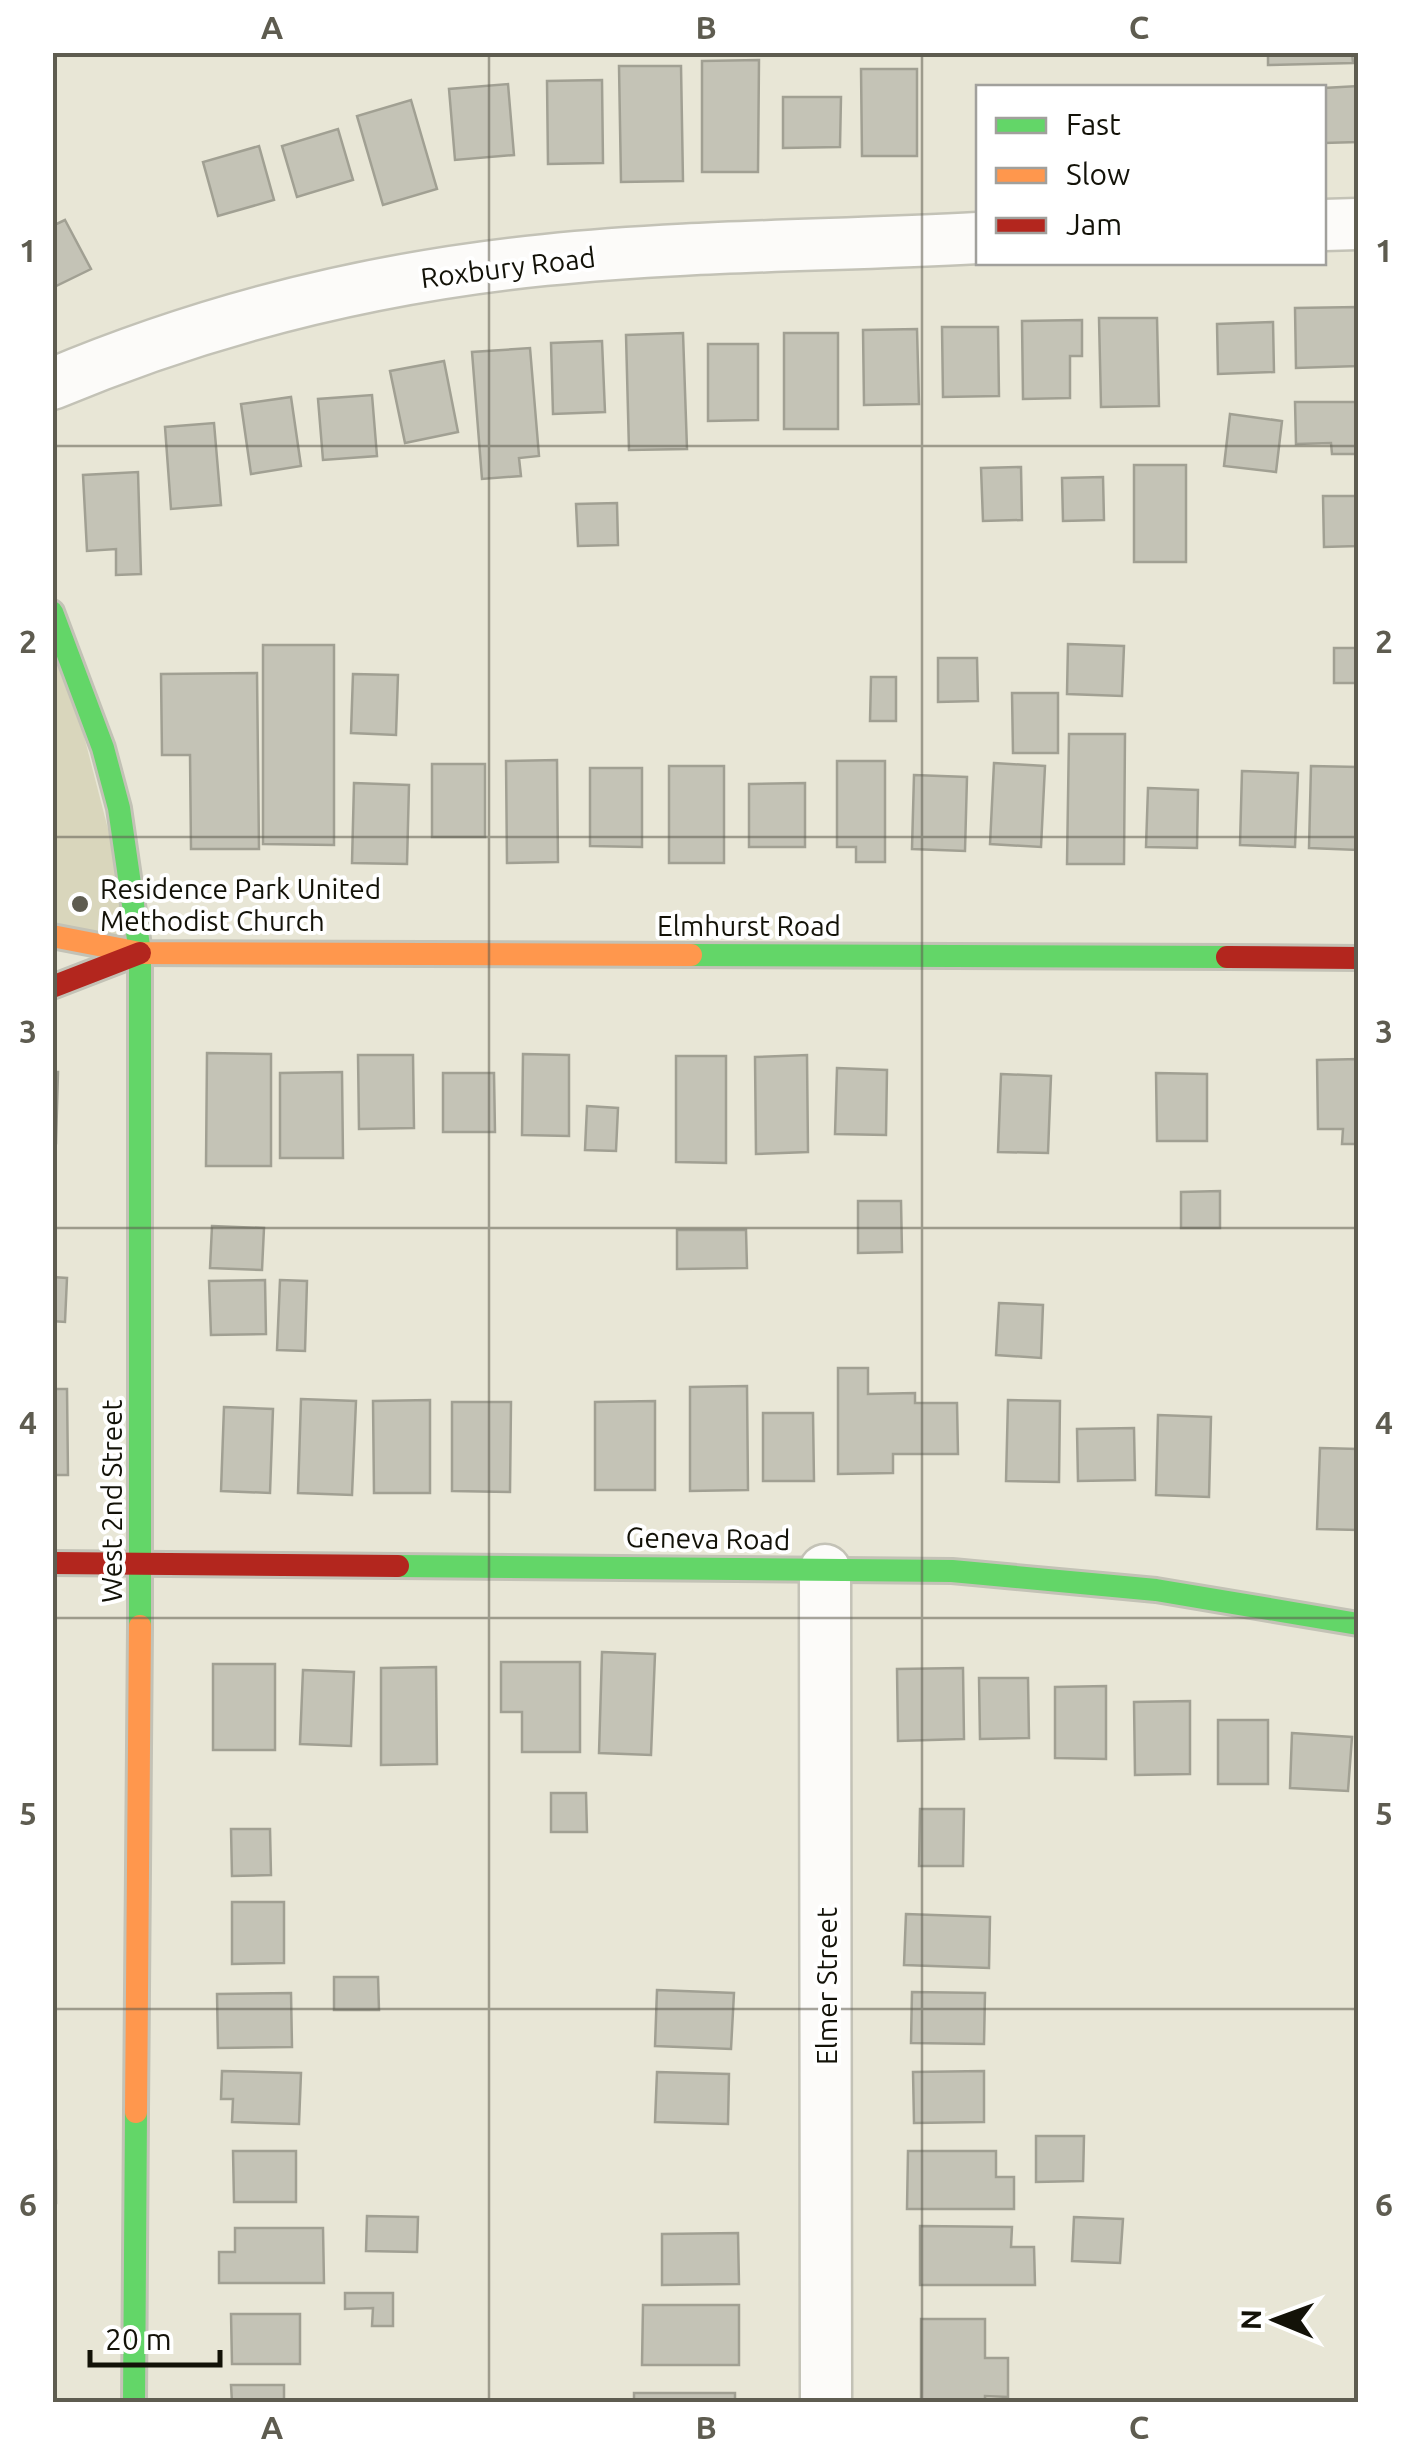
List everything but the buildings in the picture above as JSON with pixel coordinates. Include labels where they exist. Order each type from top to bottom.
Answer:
[{"type":"street","points":[[1326,226],[1358,224]]},
{"type":"street","name":"Roxbury Road","points":[[52,384],[120,357],[269,309],[354,288],[448,272],[642,252],[976,238]]},
{"type":"street","name":"West 2nd Street","points":[[52,612],[98,731],[119,808],[140,953],[134,2402]]},
{"type":"street","name":"Elmhurst Road","points":[[52,936],[140,953],[1358,958]]},
{"type":"street","name":"Elmhurst Road","points":[[52,987],[140,953]]},
{"type":"street","name":"Geneva Road","points":[[52,1564],[952,1571],[1158,1588],[1358,1624]]},
{"type":"street","name":"Elmer Street","points":[[825,1570],[826,2402]]},
{"type":"shaded area","points":[[52,612],[140,953],[53,936]]},
{"type":"traffic: fast","points":[[52,612],[103,748],[119,808],[140,953],[140,1626]]},
{"type":"traffic: fast","points":[[691,955],[1227,957]]},
{"type":"traffic: fast","points":[[398,1566],[952,1571],[1156,1590],[1358,1624]]},
{"type":"traffic: fast","points":[[134,2402],[136,2112]]},
{"type":"traffic: slow","points":[[52,936],[140,953],[691,955]]},
{"type":"traffic: slow","points":[[136,2112],[140,1626]]},
{"type":"traffic: jam","points":[[52,987],[140,953]]},
{"type":"traffic: jam","points":[[1227,957],[1358,958]]},
{"type":"traffic: jam","points":[[52,1563],[398,1566]]},
{"type":"place","name":"Residence Park United Methodist Church","points":[[80,904]]}]
